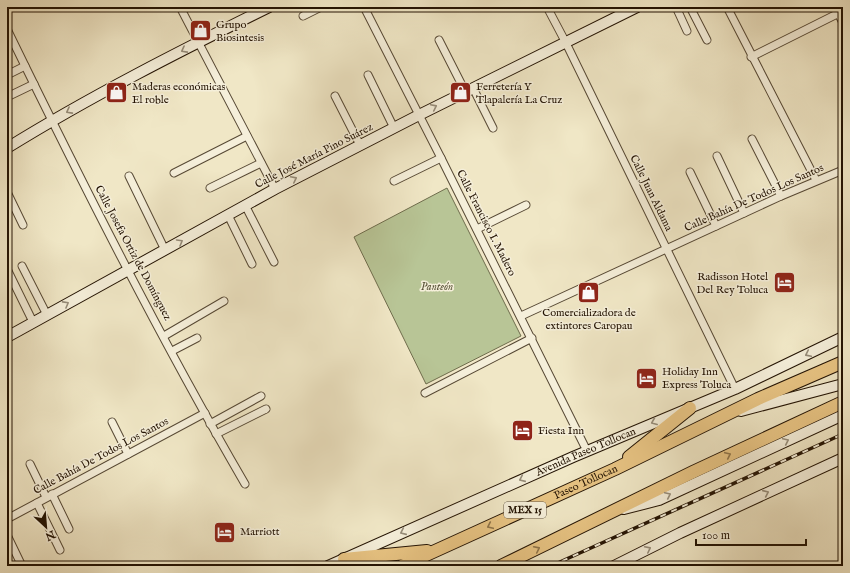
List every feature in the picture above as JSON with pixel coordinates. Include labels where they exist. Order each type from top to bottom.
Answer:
[{"type":"highway","points":[[725,415],[843,362]]},
{"type":"highway","points":[[501,566],[693,472],[843,402]]},
{"type":"highway","points":[[614,469],[690,408]]},
{"type":"highway","name":"Paseo Tollocan","points":[[402,566],[614,469],[725,415]]},
{"type":"highway","points":[[344,559],[436,551]]},
{"type":"main road","points":[[7,148],[52,120],[198,42],[269,7]]},
{"type":"main road","name":"Calle José María Pino Suárez","points":[[7,337],[244,205],[419,115],[637,7]]},
{"type":"main road","name":"Avenida Paseo Tollocan","points":[[328,566],[587,451],[735,389],[843,337]]},
{"type":"main road","name":"MEX 15","points":[[725,415],[843,384]]},
{"type":"main road","points":[[618,510],[659,500],[843,414]]},
{"type":"main road","points":[[614,566],[680,533],[843,458]]},
{"type":"street","points":[[180,7],[275,189]]},
{"type":"street","points":[[303,16],[321,7]]},
{"type":"street","name":"Calle Francisco I. Madero","points":[[364,7],[521,316],[587,451]]},
{"type":"street","name":"Calle Juan Aldama","points":[[547,7],[735,389]]},
{"type":"street","points":[[676,7],[687,31]]},
{"type":"street","points":[[690,7],[707,40]]},
{"type":"street","points":[[726,7],[816,180]]},
{"type":"street","points":[[751,57],[840,12],[843,23]]},
{"type":"street","name":"Calle Josefa Ortiz de Domínguez","points":[[7,29],[128,270],[210,424],[245,484]]},
{"type":"street","points":[[439,40],[493,128]]},
{"type":"street","points":[[7,75],[25,66]]},
{"type":"street","points":[[368,75],[394,128]]},
{"type":"street","points":[[7,97],[34,84]]},
{"type":"street","points":[[335,96],[360,145]]},
{"type":"street","points":[[174,173],[247,136]]},
{"type":"street","points":[[752,138],[781,196]]},
{"type":"street","points":[[717,156],[744,213]]},
{"type":"street","points":[[394,181],[441,158]]},
{"type":"street","points":[[210,188],[261,163]]},
{"type":"street","name":"Calle Bahía De Todos Los Santos","points":[[521,316],[816,180],[843,170]]},
{"type":"street","points":[[690,172],[716,226]]},
{"type":"street","points":[[129,176],[165,250]]},
{"type":"street","points":[[7,192],[24,225]]},
{"type":"street","points":[[244,205],[274,262]]},
{"type":"street","points":[[477,229],[526,205]]},
{"type":"street","points":[[228,215],[252,264]]},
{"type":"street","points":[[22,266],[47,315]]},
{"type":"street","points":[[7,269],[33,322]]},
{"type":"street","points":[[164,336],[224,301]]},
{"type":"street","points":[[172,351],[197,338]]},
{"type":"street","points":[[425,393],[532,338]]},
{"type":"street","points":[[210,424],[261,396]]},
{"type":"street","points":[[216,434],[266,409]]},
{"type":"street","name":"Calle Bahía De Todos Los Santos","points":[[7,519],[205,413]]},
{"type":"street","points":[[112,422],[128,454]]},
{"type":"street","points":[[30,464],[69,529]]},
{"type":"street","points":[[36,503],[60,550]]},
{"type":"street","points":[[7,535],[21,564]]},
{"type":"green space","name":"Panteón","points":[[447,188],[521,336],[426,384],[354,237]]},
{"type":"railway","points":[[551,566],[843,434]]},
{"type":"place","name":"Grupo Biosintesis","points":[[201,31]]},
{"type":"place","name":"Maderas económicas El roble","points":[[116,93]]},
{"type":"place","name":"Ferretería Y Tlapalería La Cruz","points":[[461,93]]},
{"type":"place","name":"Radisson Hotel Del Rey Toluca","points":[[784,283]]},
{"type":"place","name":"Comercializadora de extintores Caropau","points":[[589,293]]},
{"type":"place","name":"Holiday Inn Express Toluca","points":[[646,378]]},
{"type":"place","name":"Fiesta Inn","points":[[523,431]]},
{"type":"place","name":"Marriott","points":[[225,532]]}]
